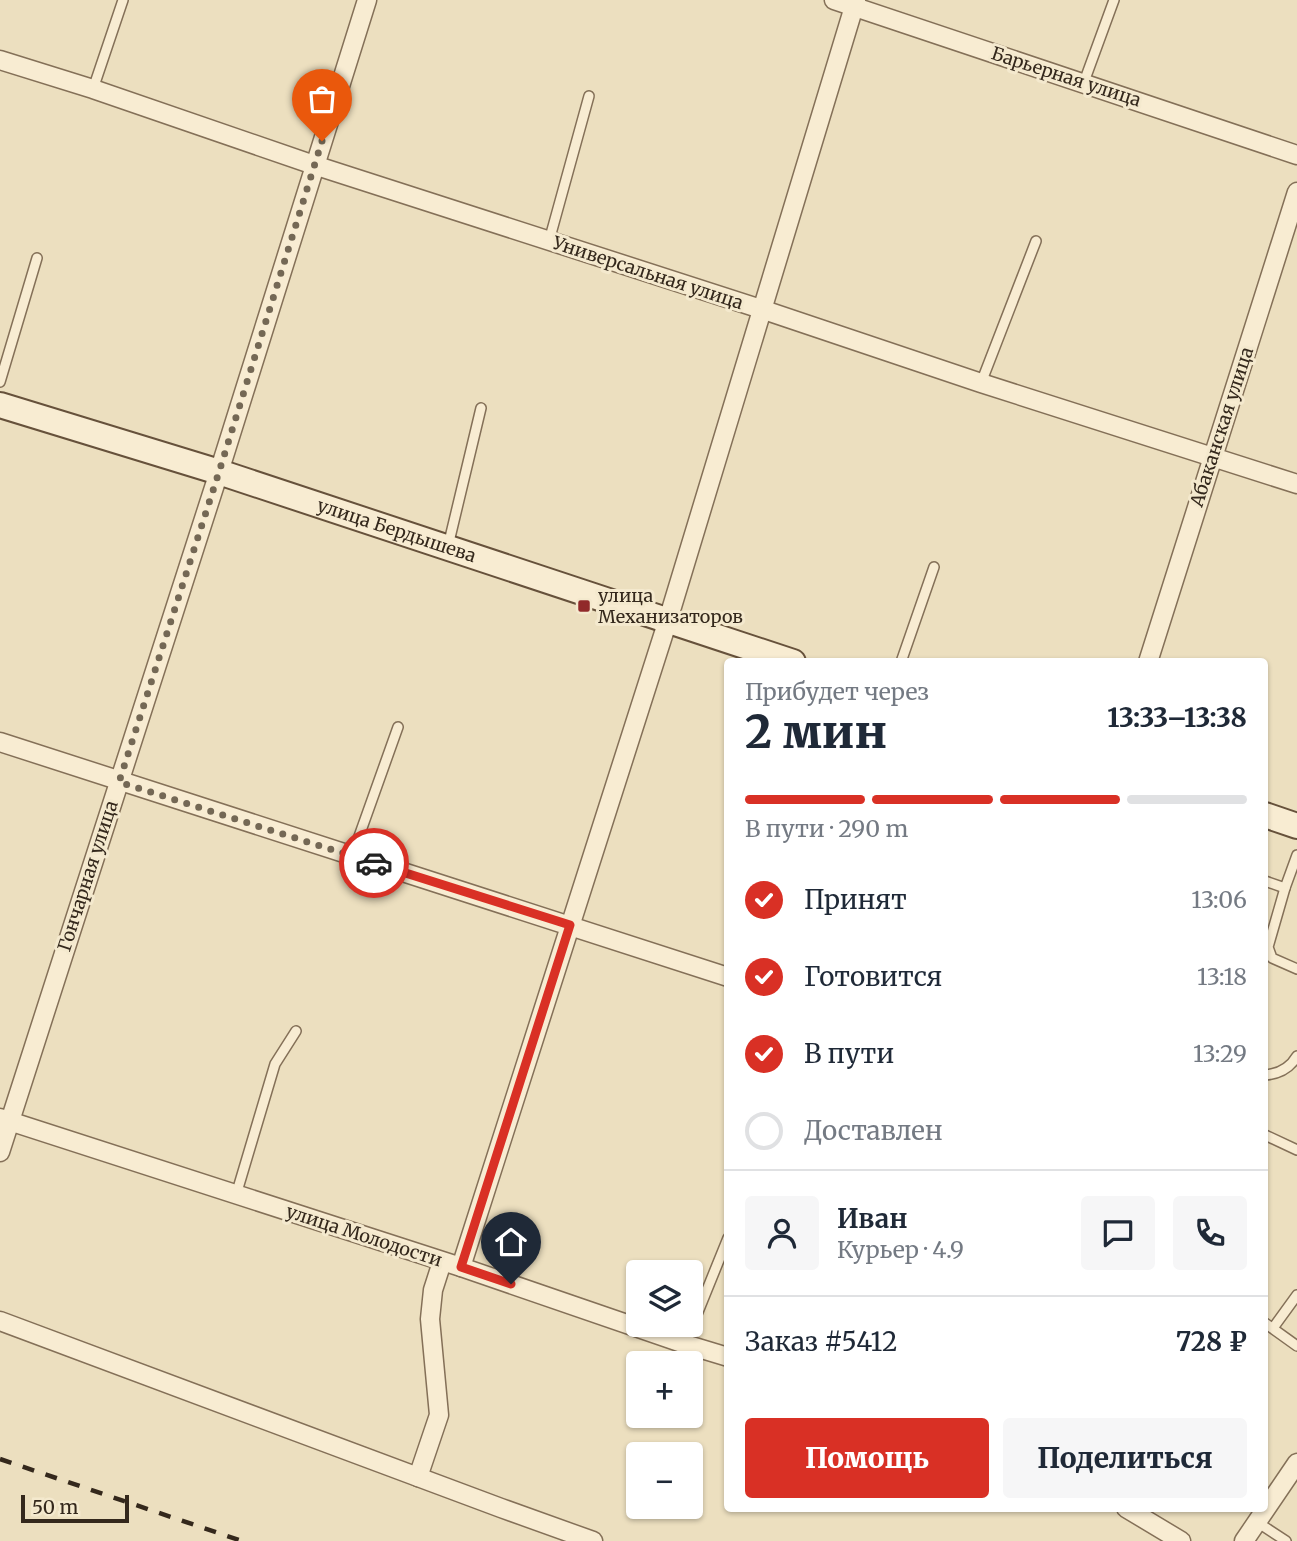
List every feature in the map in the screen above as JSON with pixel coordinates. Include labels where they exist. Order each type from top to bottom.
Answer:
[{"type":"street","name":"Гончарная улица","points":[[0,1152],[4,1119],[119,782],[367,0]]},
{"type":"street","name":"Барьерная улица","points":[[834,0],[855,3],[1297,155]]},
{"type":"street","points":[[461,1267],[668,620],[855,3]]},
{"type":"street","name":"Универсальная улица","points":[[0,60],[314,165],[1297,484]]},
{"type":"street","name":"Абаканская улица","points":[[1148,658],[1297,192]]},
{"type":"street","name":"улица Бердышева","points":[[0,405],[219,472],[781,658]]},
{"type":"street","points":[[0,742],[724,976]]},
{"type":"street","points":[[1268,816],[1297,825]]},
{"type":"street","name":"улица Молодости","points":[[4,1119],[461,1267],[724,1356]]},
{"type":"street","points":[[418,1477],[439,1415],[430,1319],[433,1290],[442,1262]]},
{"type":"street","points":[[0,1321],[593,1541]]},
{"type":"street","points":[[1268,1506],[1297,1463]]},
{"type":"street","points":[[1133,1512],[1181,1541]]},
{"type":"street","points":[[1244,1541],[1264,1512]]},
{"type":"lane","points":[[93,89],[123,0]]},
{"type":"lane","points":[[1084,82],[1114,0]]},
{"type":"lane","points":[[549,241],[589,96]]},
{"type":"lane","points":[[981,383],[1036,241]]},
{"type":"lane","points":[[0,382],[37,258]]},
{"type":"lane","points":[[447,547],[481,408]]},
{"type":"lane","points":[[902,658],[934,566]]},
{"type":"lane","points":[[352,856],[398,727]]},
{"type":"lane","points":[[1297,855],[1268,947],[1272,958],[1297,969]]},
{"type":"lane","points":[[1268,882],[1285,888]]},
{"type":"lane","points":[[236,1195],[275,1064],[296,1031]]},
{"type":"lane","points":[[1268,1075],[1292,1065],[1297,1056]]},
{"type":"lane","points":[[1268,1136],[1297,1150]]},
{"type":"lane","points":[[685,1344],[724,1248]]},
{"type":"lane","points":[[1297,1295],[1269,1325],[1297,1346]]},
{"type":"lane","points":[[1257,1522],[1286,1541]]},
{"type":"railway","points":[[0,1459],[242,1541]]},
{"type":"way so far","points":[[322,141],[119,782],[374,863]]},
{"type":"place","name":"улица Механизаторов","points":[[584,606]]},
{"type":"route","points":[[374,863],[570,925],[461,1267],[511,1284]]}]
